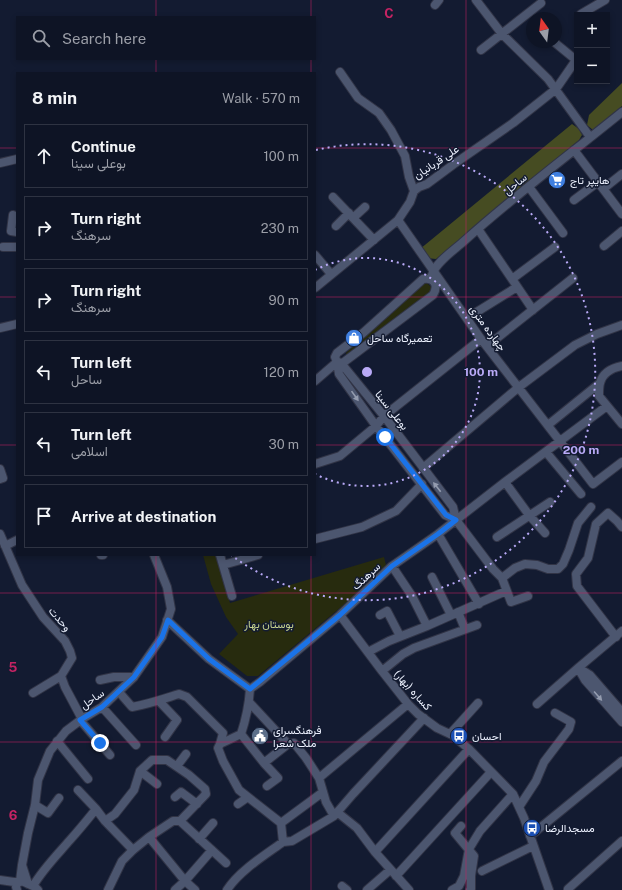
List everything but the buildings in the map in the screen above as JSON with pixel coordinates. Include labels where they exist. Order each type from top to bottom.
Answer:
[{"type":"street","points":[[584,12],[605,0]]},
{"type":"street","points":[[479,1],[502,34],[548,79],[590,138]]},
{"type":"street","points":[[481,50],[542,3]]},
{"type":"street","points":[[561,48],[574,58]]},
{"type":"street","name":"علی قربانیان","points":[[316,287],[398,220],[410,202],[414,191],[427,184],[513,123],[556,89],[574,63]]},
{"type":"street","points":[[340,72],[358,98],[378,113],[391,130],[405,156],[409,177],[414,191]]},
{"type":"street","name":"ساحل","points":[[433,270],[478,229],[622,112]]},
{"type":"street","points":[[574,150],[622,214]]},
{"type":"street","points":[[0,163],[16,159]]},
{"type":"street","points":[[574,200],[622,174]]},
{"type":"street","points":[[529,187],[563,233]]},
{"type":"street","points":[[333,197],[374,240]]},
{"type":"street","points":[[336,226],[365,207]]},
{"type":"street","points":[[13,215],[11,231],[16,232]]},
{"type":"street","name":"چهارده متری","points":[[398,220],[481,339],[593,484],[622,462]]},
{"type":"street","points":[[478,229],[533,310]]},
{"type":"street","points":[[604,246],[622,231]]},
{"type":"street","points":[[3,246],[16,247]]},
{"type":"street","points":[[512,279],[555,247]]},
{"type":"street","points":[[316,256],[331,274]]},
{"type":"street","points":[[431,280],[433,270]]},
{"type":"street","points":[[487,346],[573,278]]},
{"type":"street","points":[[316,380],[337,362],[344,362],[433,294],[436,287],[433,282],[428,279],[423,279],[363,333],[337,353],[335,356],[337,362]]},
{"type":"street","points":[[467,318],[517,287]]},
{"type":"street","points":[[0,328],[16,324]]},
{"type":"street","points":[[423,468],[518,387],[574,345],[597,334],[622,325]]},
{"type":"street","points":[[316,464],[340,456],[376,426],[384,416],[481,339]]},
{"type":"street","name":"بوعلی سینا","points":[[337,362],[345,368],[384,416],[453,507],[456,520],[493,569],[502,578],[511,602],[528,596]]},
{"type":"street","name":"بوعلی سینا","points":[[337,362],[339,374],[376,426],[446,515],[456,520]]},
{"type":"street","points":[[622,366],[613,368],[604,374],[600,383],[599,396],[622,424]]},
{"type":"street","points":[[548,425],[600,383]]},
{"type":"street","name":"سرهنگ","points":[[250,689],[340,615],[392,566],[438,534],[505,482],[608,406]]},
{"type":"street","points":[[546,452],[581,494]]},
{"type":"street","points":[[0,469],[2,479]]},
{"type":"street","points":[[505,482],[529,515],[545,533]]},
{"type":"street","points":[[316,539],[362,527],[396,511],[422,484]]},
{"type":"street","points":[[497,537],[550,502]]},
{"type":"street","points":[[502,578],[515,568],[525,564],[537,565],[548,569],[558,569],[563,564],[578,523],[592,507]]},
{"type":"street","points":[[537,704],[619,634],[577,586],[576,574],[588,558],[596,524],[608,513],[618,521],[622,527]]},
{"type":"street","name":"وحدت","points":[[0,534],[22,585],[43,617],[65,641],[70,651],[72,658],[62,676]]},
{"type":"street","points":[[438,534],[479,604]]},
{"type":"street","points":[[5,546],[16,540]]},
{"type":"street","name":"ساحل","points":[[24,887],[22,864],[35,805],[38,780],[50,751],[66,731],[81,719],[102,707],[134,677],[162,637],[171,609],[167,587],[154,556]]},
{"type":"street","points":[[220,556],[232,596]]},
{"type":"street","points":[[223,565],[254,556]]},
{"type":"street","points":[[392,566],[412,596],[427,626]]},
{"type":"street","points":[[432,576],[465,629]]},
{"type":"street","points":[[368,652],[400,636],[479,604],[506,591]]},
{"type":"street","points":[[380,615],[387,611],[400,636]]},
{"type":"street","name":"کساره (بهار)","points":[[340,615],[408,704],[418,714],[437,728],[450,734],[469,749],[513,794],[549,890]]},
{"type":"street","points":[[168,620],[209,659],[250,689],[249,702],[241,734],[220,744]]},
{"type":"street","points":[[382,670],[403,654],[414,648],[477,625]]},
{"type":"street","points":[[578,668],[590,675],[622,712]]},
{"type":"street","points":[[578,668],[584,680],[622,722]]},
{"type":"street","points":[[33,693],[62,676],[65,687],[81,719],[110,755]]},
{"type":"street","points":[[100,680],[114,677],[134,677]]},
{"type":"street","points":[[119,692],[132,707],[159,701],[179,694],[187,697],[223,733],[218,748],[233,781],[239,790],[281,823],[282,842]]},
{"type":"street","points":[[159,701],[177,720],[165,737]]},
{"type":"street","points":[[249,702],[288,744]]},
{"type":"street","points":[[450,734],[478,703]]},
{"type":"street","points":[[319,778],[408,704]]},
{"type":"street","points":[[102,707],[136,745]]},
{"type":"street","points":[[519,807],[536,781],[544,762],[569,729],[571,722],[555,713]]},
{"type":"street","points":[[227,890],[237,877],[282,842],[292,841],[336,814],[424,718]]},
{"type":"street","points":[[241,734],[278,778],[267,786]]},
{"type":"street","points":[[57,741],[88,780]]},
{"type":"street","points":[[264,763],[288,744],[294,742],[319,778],[326,802],[336,814],[357,828],[375,852],[409,890]]},
{"type":"street","points":[[375,852],[469,749]]},
{"type":"street","points":[[177,766],[186,754]]},
{"type":"street","points":[[105,821],[115,814],[134,790],[140,771],[152,760],[167,760],[189,775],[205,789],[206,794],[180,822]]},
{"type":"street","points":[[530,836],[622,761]]},
{"type":"street","points":[[140,771],[158,784]]},
{"type":"street","points":[[367,890],[393,873],[491,772]]},
{"type":"street","points":[[78,790],[133,850]]},
{"type":"street","points":[[175,797],[181,792],[197,804]]},
{"type":"street","points":[[281,823],[323,792]]},
{"type":"street","points":[[452,890],[459,886],[464,876],[469,849],[480,831],[513,794]]},
{"type":"street","points":[[238,804],[248,797]]},
{"type":"street","points":[[35,805],[48,814],[59,798]]},
{"type":"street","points":[[0,881],[24,887],[40,874],[96,809]]},
{"type":"street","points":[[108,890],[122,861],[149,837],[173,821],[180,822],[226,863]]},
{"type":"street","points":[[199,838],[214,824]]},
{"type":"street","points":[[461,826],[455,833],[474,856],[470,890]]},
{"type":"street","points":[[149,837],[185,881],[195,890]]},
{"type":"street","points":[[568,889],[622,841]]},
{"type":"street","points":[[482,871],[533,846]]},
{"type":"street","points":[[175,890],[185,881],[212,850]]},
{"type":"green space","points":[[622,83],[622,106],[593,130],[587,125],[589,115]]},
{"type":"green space","points":[[572,124],[579,129],[582,135],[579,140],[436,259],[426,258],[420,249]]},
{"type":"green space","points":[[424,283],[427,283],[431,287],[431,293],[346,356],[346,353],[362,338]]},
{"type":"green space","name":"بوستان بهار","points":[[203,556],[216,556],[230,603],[384,557],[387,569],[258,676],[247,676],[219,654],[238,634],[226,617],[211,584]]},
{"type":"place","name":"هایپر تاج","points":[[557,180]]},
{"type":"place","name":"تعمیرگاه ساحل","points":[[354,338]]},
{"type":"place","name":"فرهنگسرای ملک شعرا","points":[[260,736]]},
{"type":"place","name":"احسان","points":[[459,736]]},
{"type":"place","name":"مسجدالرضا","points":[[532,828]]},
{"type":"route","points":[[100,743],[80,720],[102,707],[134,677],[162,637],[168,620],[209,659],[250,689],[340,615],[392,566],[456,520],[446,515],[385,437]]}]
